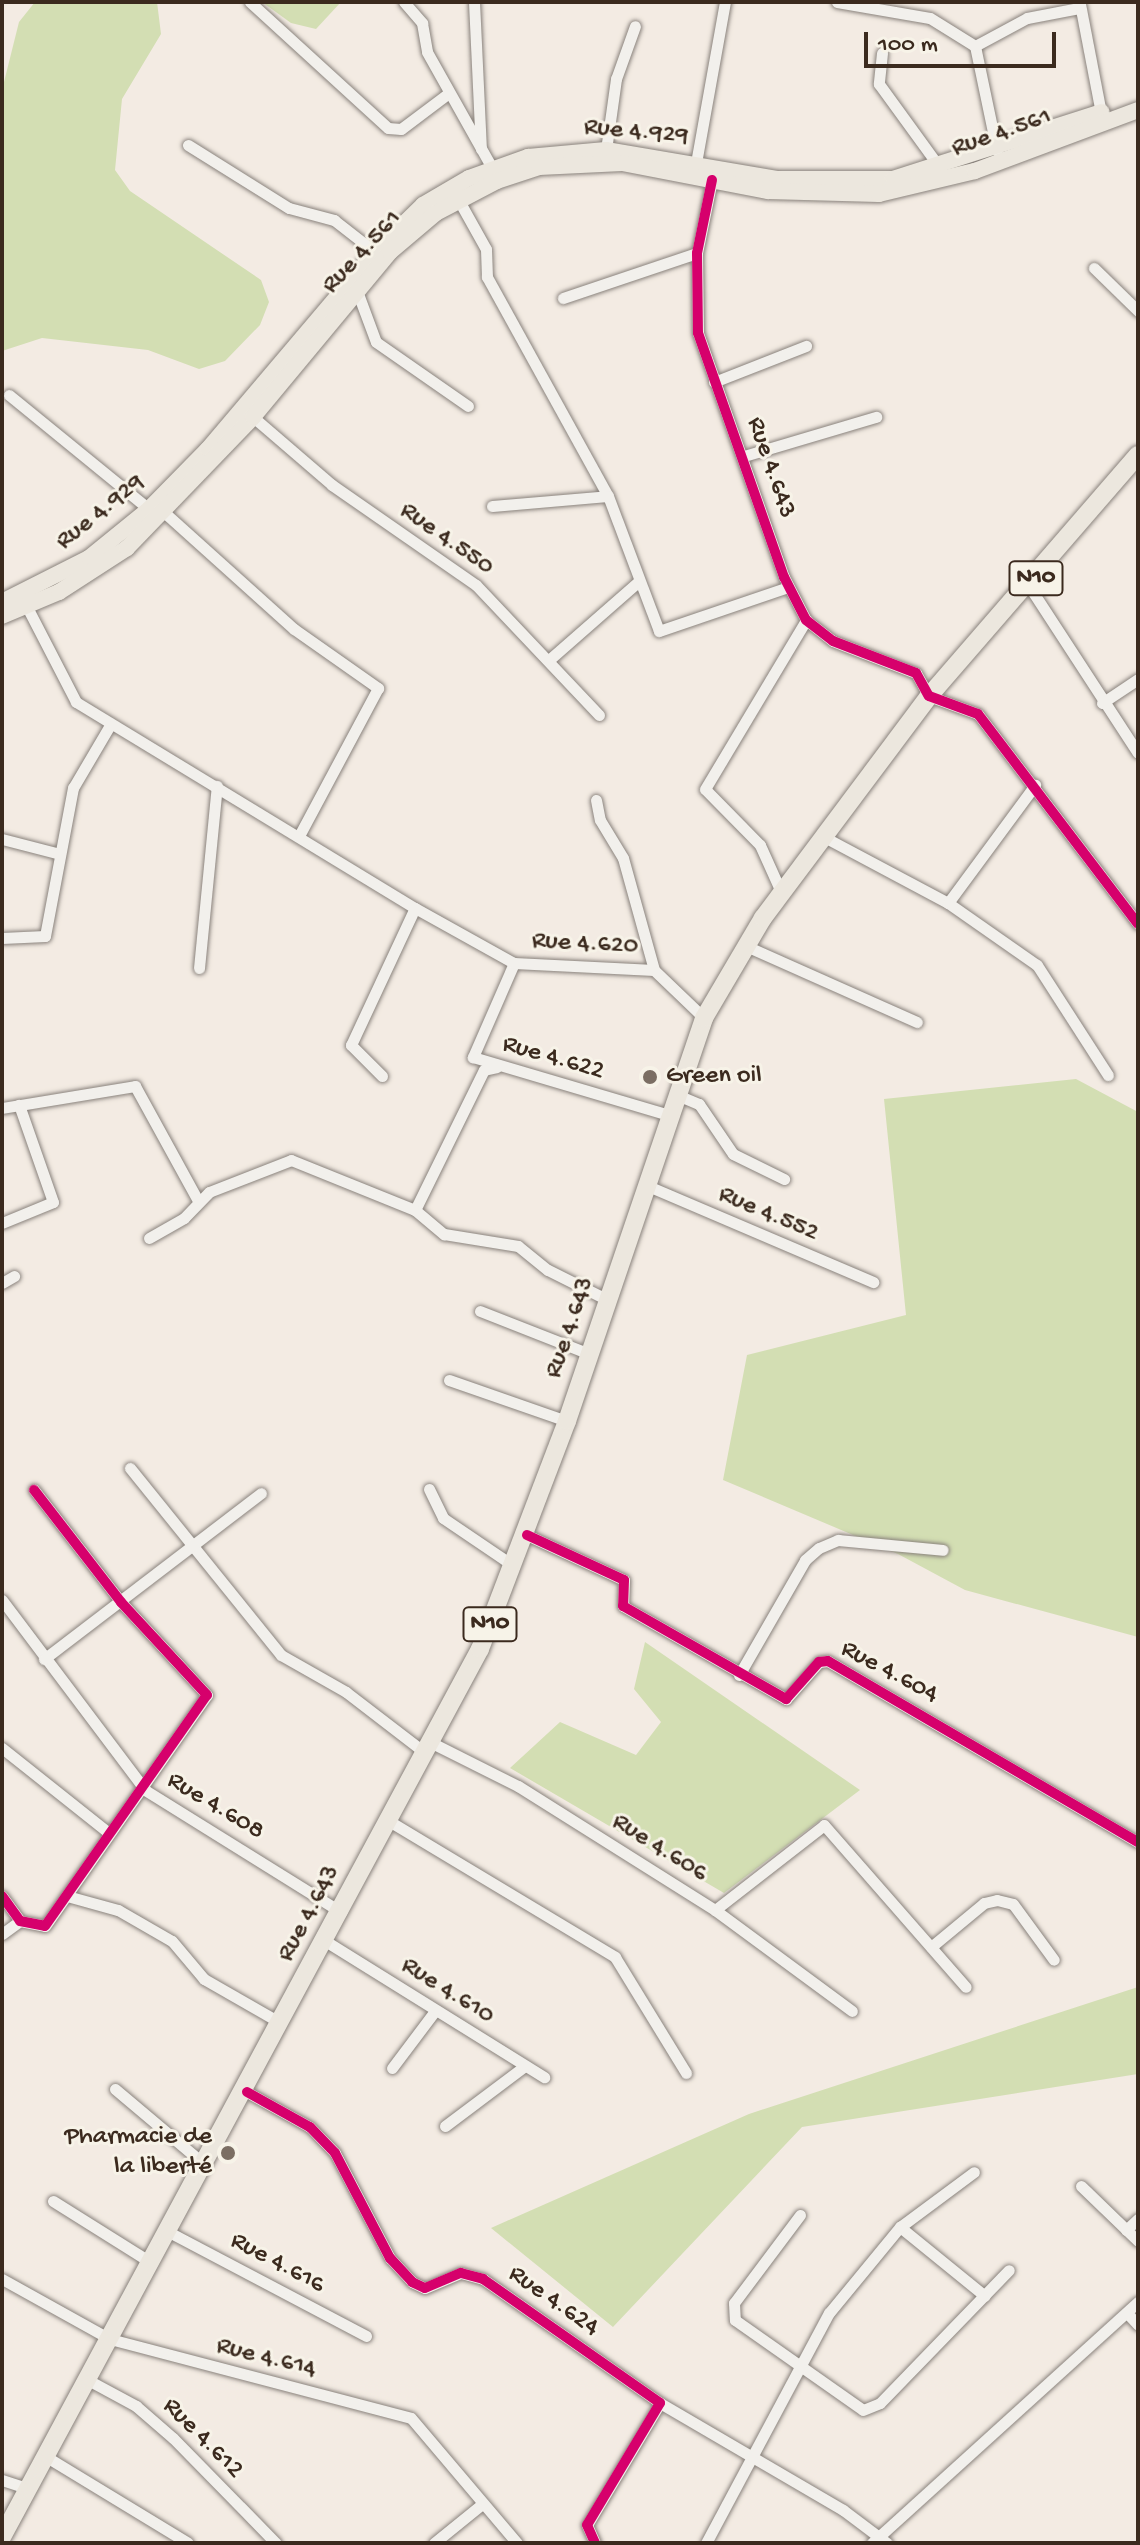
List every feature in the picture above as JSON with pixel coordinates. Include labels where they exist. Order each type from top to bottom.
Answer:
[{"type":"highway","name":"N10","points":[[929,696],[1029,586],[1138,455]]},
{"type":"highway","name":"Rue 4.643","points":[[2,2537],[110,2339],[147,2260],[247,2092],[279,2022],[327,1942],[427,1747],[514,1566],[672,1116],[674,1093],[704,1018],[746,946],[782,894],[929,696]]},
{"type":"main road","name":"Rue 4.929","points":[[2,602],[89,558],[157,511],[375,252],[423,205],[492,168],[540,155],[606,150],[840,184],[940,168],[997,151],[1138,100]]},
{"type":"main road","name":"Rue 4.561","points":[[2,616],[27,607],[96,569],[253,417],[357,291],[413,230],[458,199],[517,174],[564,164],[622,163],[809,195],[879,194],[975,171],[1138,110]]},
{"type":"street","points":[[250,2],[388,128],[401,129],[449,93]]},
{"type":"street","points":[[404,2],[422,23],[427,52],[492,168]]},
{"type":"street","points":[[474,2],[481,149]]},
{"type":"street","points":[[696,163],[725,2]]},
{"type":"street","points":[[837,2],[930,18],[975,46],[997,151]]},
{"type":"street","points":[[923,2],[930,18]]},
{"type":"street","points":[[975,46],[1027,18],[1080,5],[1101,113]]},
{"type":"street","points":[[606,150],[616,79],[635,26]]},
{"type":"street","points":[[882,53],[879,84],[940,168]]},
{"type":"street","points":[[188,145],[289,208],[334,220],[375,252]]},
{"type":"street","name":"Rue 4.643","points":[[712,180],[697,253],[698,333],[788,587],[806,620],[833,641],[916,673],[929,696]]},
{"type":"street","points":[[458,199],[486,249],[487,277],[608,496],[638,582],[662,633],[788,587]]},
{"type":"street","points":[[563,298],[697,253]]},
{"type":"street","points":[[1094,268],[1138,311]]},
{"type":"street","points":[[357,291],[376,342],[468,406]]},
{"type":"street","points":[[714,382],[806,346]]},
{"type":"street","points":[[9,395],[157,511],[294,629],[378,688],[300,834]]},
{"type":"street","name":"Rue 4.550","points":[[253,417],[332,485],[476,585],[550,659],[599,715]]},
{"type":"street","points":[[744,456],[876,417]]},
{"type":"street","points":[[492,506],[608,496]]},
{"type":"street","points":[[550,659],[638,582]]},
{"type":"street","points":[[1029,586],[1102,703],[1138,753]]},
{"type":"street","name":"Rue 4.620","points":[[27,607],[68,693],[109,727],[300,834],[415,908],[514,963],[654,970],[704,1018]]},
{"type":"street","points":[[782,894],[760,845],[705,789],[806,620]]},
{"type":"street","points":[[1102,703],[1138,679]]},
{"type":"street","points":[[929,696],[978,714],[1138,924]]},
{"type":"street","points":[[2,938],[45,936],[77,777],[109,727]]},
{"type":"street","points":[[948,903],[1035,785]]},
{"type":"street","points":[[199,968],[217,786]]},
{"type":"street","points":[[596,800],[600,820],[623,858],[654,970]]},
{"type":"street","points":[[826,838],[948,903],[1037,965],[1108,1075]]},
{"type":"street","points":[[2,839],[60,854]]},
{"type":"street","points":[[382,1076],[351,1045],[415,908]]},
{"type":"street","points":[[746,946],[917,1022]]},
{"type":"street","name":"Rue 4.622","points":[[514,963],[473,1057],[497,1067],[672,1116]]},
{"type":"street","points":[[415,1210],[484,1070],[497,1067]]},
{"type":"street","points":[[2,1108],[135,1086],[197,1199]]},
{"type":"street","points":[[674,1093],[699,1104],[733,1154],[784,1179]]},
{"type":"street","points":[[2,1223],[53,1202],[19,1105]]},
{"type":"street","points":[[149,1238],[184,1218],[197,1199],[291,1160],[415,1210],[444,1234],[466,1242],[518,1246],[548,1270],[608,1300]]},
{"type":"street","name":"Rue 4.552","points":[[648,1186],[873,1282]]},
{"type":"street","points":[[2,1283],[14,1276]]},
{"type":"street","points":[[480,1311],[590,1354]]},
{"type":"street","points":[[449,1380],[567,1421]]},
{"type":"street","name":"Rue 4.606","points":[[130,1468],[281,1655],[346,1692],[427,1747],[518,1786],[715,1910],[852,2011]]},
{"type":"street","points":[[429,1489],[443,1518],[514,1566]]},
{"type":"street","points":[[2,1896],[20,1921],[45,1926],[109,1833],[145,1790],[207,1695],[121,1602],[34,1490]]},
{"type":"street","points":[[44,1659],[261,1493]]},
{"type":"street","name":"Rue 4.604","points":[[527,1535],[624,1580],[623,1606],[739,1675],[786,1699],[819,1662],[828,1661],[1138,1842]]},
{"type":"street","points":[[739,1675],[805,1560],[819,1548],[838,1540],[943,1550]]},
{"type":"street","name":"Rue 4.608","points":[[2,1600],[145,1790],[342,1913]]},
{"type":"street","points":[[2,1748],[109,1833]]},
{"type":"street","points":[[389,1821],[615,1957],[686,2073]]},
{"type":"street","points":[[715,1910],[824,1825],[966,1987]]},
{"type":"street","points":[[67,1896],[118,1910],[172,1941],[204,1979],[279,2022]]},
{"type":"street","points":[[931,1947],[984,1903],[997,1900],[1013,1904],[1054,1960]]},
{"type":"street","points":[[2,1934],[20,1921]]},
{"type":"street","name":"Rue 4.610","points":[[327,1942],[544,2077]]},
{"type":"street","points":[[392,2068],[435,2011]]},
{"type":"street","points":[[445,2126],[525,2066]]},
{"type":"street","points":[[115,2089],[204,2164]]},
{"type":"street","name":"Rue 4.624","points":[[247,2092],[310,2127],[335,2153],[390,2258],[412,2282],[425,2288],[461,2273],[483,2279],[660,2403],[754,2456],[880,2540]]},
{"type":"street","points":[[706,2543],[754,2456],[799,2362],[900,2227],[974,2172]]},
{"type":"street","points":[[1081,2186],[1138,2241]]},
{"type":"street","points":[[53,2201],[147,2260]]},
{"type":"street","points":[[800,2215],[733,2312],[735,2320],[799,2362],[856,2406],[873,2410],[1009,2270]]},
{"type":"street","points":[[1126,2230],[1138,2219]]},
{"type":"street","points":[[900,2227],[985,2296]]},
{"type":"street","name":"Rue 4.616","points":[[167,2231],[366,2336]]},
{"type":"street","name":"Rue 4.614","points":[[2,2279],[110,2339],[411,2418],[428,2430],[482,2504]]},
{"type":"street","points":[[880,2540],[1138,2302]]},
{"type":"street","points":[[1127,2313],[1138,2325]]},
{"type":"street","name":"Rue 4.612","points":[[88,2380],[155,2422],[276,2543]]},
{"type":"street","points":[[595,2543],[587,2525],[660,2403]]},
{"type":"street","points":[[45,2456],[188,2543]]},
{"type":"street","points":[[2,2480],[26,2488]]},
{"type":"street","points":[[434,2543],[482,2504],[517,2543]]},
{"type":"green space","points":[[35,2],[157,2],[161,34],[122,99],[115,170],[130,191],[261,280],[269,302],[260,325],[225,361],[199,369],[148,350],[42,338],[2,351],[2,90],[19,22]]},
{"type":"green space","points":[[262,2],[341,2],[316,29],[291,23]]},
{"type":"green space","points":[[1076,1079],[1138,1112],[1138,1637],[965,1590],[898,1554],[723,1480],[747,1355],[906,1315],[884,1099]]},
{"type":"green space","points":[[645,1642],[860,1790],[724,1893],[510,1768],[560,1722],[636,1755],[661,1722],[634,1689]]},
{"type":"green space","points":[[1138,1987],[1138,2074],[802,2127],[613,2327],[491,2228],[749,2114]]},
{"type":"cycle path","points":[[712,180],[697,253],[698,333],[784,577],[806,620],[833,641],[916,673],[929,696],[978,714],[1138,924]]},
{"type":"cycle path","points":[[2,1896],[20,1921],[45,1926],[207,1695],[121,1602],[34,1490]]},
{"type":"cycle path","points":[[527,1535],[624,1580],[623,1606],[786,1699],[819,1662],[828,1661],[1138,1842]]},
{"type":"cycle path","points":[[247,2092],[310,2127],[335,2153],[390,2258],[412,2282],[425,2288],[461,2273],[483,2279],[660,2403],[587,2525],[595,2543]]},
{"type":"place","name":"Green oil","points":[[650,1077]]},
{"type":"place","name":"Pharmacie de la liberté","points":[[228,2153]]}]
